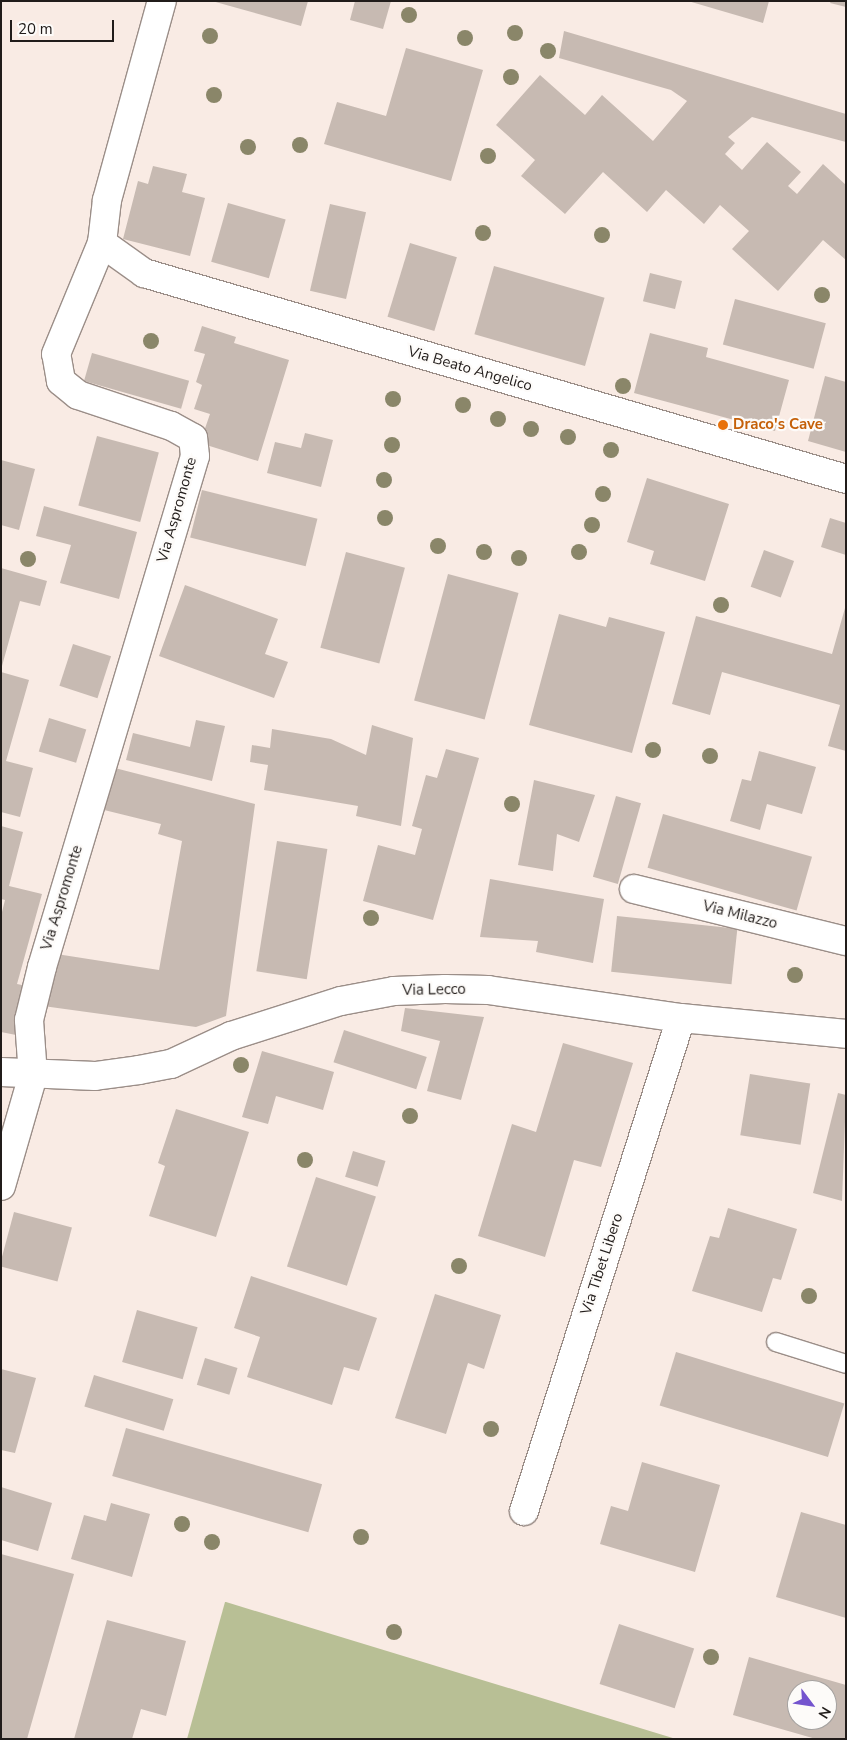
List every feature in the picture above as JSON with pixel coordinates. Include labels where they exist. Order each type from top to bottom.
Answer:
[{"type":"street","name":"Via Aspromonte","points":[[33,1075],[29,1020],[42,967],[195,456],[193,438],[171,426],[78,395],[61,381],[56,354],[102,243],[106,200],[162,1]]},
{"type":"street","name":"Via Beato Angelico","points":[[102,243],[144,273],[846,479]]},
{"type":"street","name":"Via Milazzo","points":[[634,889],[846,941]]},
{"type":"street","name":"Via Lecco","points":[[1,1072],[33,1075],[95,1076],[171,1064],[286,1018],[394,991],[488,990],[681,1018],[846,1034]]},
{"type":"street","name":"Via Tibet Libero","points":[[524,1511],[681,1018]]},
{"type":"street","points":[[1,1186],[33,1075]]},
{"type":"lane","points":[[776,1342],[846,1364]]},
{"type":"green space","points":[[226,1602],[676,1739],[187,1739]]},
{"type":"building","points":[[212,1],[308,1],[301,26]]},
{"type":"building","points":[[355,1],[391,1],[383,29],[350,20]]},
{"type":"building","points":[[688,1],[769,1],[763,23]]},
{"type":"building","points":[[831,1],[846,1],[846,7],[830,3]]},
{"type":"building","points":[[564,31],[846,114],[846,142],[752,117],[728,137],[735,143],[725,154],[742,170],[767,142],[801,172],[788,186],[797,194],[823,164],[846,185],[846,260],[823,240],[778,291],[732,249],[749,231],[720,205],[704,224],[666,190],[647,212],[603,172],[565,214],[521,176],[535,160],[496,125],[540,75],[585,115],[602,95],[653,141],[687,101],[671,90],[559,58]]},
{"type":"building","points":[[406,48],[483,70],[451,181],[324,144],[337,102],[386,116]]},
{"type":"building","points":[[153,166],[187,174],[182,192],[205,198],[190,256],[123,239],[138,181],[148,184]]},
{"type":"building","points":[[228,203],[286,220],[269,278],[211,262]]},
{"type":"building","points":[[330,204],[366,212],[346,299],[310,291]]},
{"type":"building","points":[[410,243],[457,257],[434,331],[387,317]]},
{"type":"building","points":[[494,266],[605,298],[585,366],[474,334]]},
{"type":"building","points":[[650,273],[682,281],[675,309],[643,301]]},
{"type":"building","points":[[735,299],[826,323],[814,369],[723,344]]},
{"type":"building","points":[[202,326],[236,337],[234,343],[289,360],[258,461],[200,443],[210,414],[194,409],[202,385],[196,382],[205,354],[194,351]]},
{"type":"building","points":[[650,333],[708,348],[706,357],[789,380],[775,431],[634,393]]},
{"type":"building","points":[[92,353],[189,381],[181,409],[84,381]]},
{"type":"building","points":[[825,376],[846,382],[846,452],[808,441]]},
{"type":"building","points":[[305,433],[333,440],[321,487],[267,473],[275,442],[301,448]]},
{"type":"building","points":[[97,436],[159,453],[140,522],[78,506]]},
{"type":"building","points":[[1,460],[35,469],[19,530],[1,525]]},
{"type":"building","points":[[647,478],[729,504],[705,581],[650,564],[654,551],[627,542]]},
{"type":"building","points":[[202,490],[317,519],[306,566],[190,538]]},
{"type":"building","points":[[44,506],[137,532],[119,599],[60,583],[71,545],[36,536]]},
{"type":"building","points":[[830,518],[846,523],[846,555],[821,547]]},
{"type":"building","points":[[764,550],[794,561],[781,598],[751,587]]},
{"type":"building","points":[[346,552],[405,568],[379,663],[320,648]]},
{"type":"building","points":[[1,568],[47,581],[40,606],[20,601],[2,666]]},
{"type":"building","points":[[448,574],[519,593],[485,719],[414,701]]},
{"type":"building","points":[[185,585],[278,619],[265,654],[288,662],[274,698],[159,656]]},
{"type":"building","points":[[845,608],[846,751],[828,746],[840,705],[722,672],[710,715],[672,704],[696,616],[832,654]]},
{"type":"building","points":[[559,614],[606,627],[609,617],[665,632],[632,753],[529,725]]},
{"type":"building","points":[[73,644],[111,656],[97,698],[59,686]]},
{"type":"building","points":[[1,672],[29,680],[6,761],[33,768],[20,817],[1,812]]},
{"type":"building","points":[[49,718],[86,729],[76,763],[39,751]]},
{"type":"building","points":[[196,720],[225,726],[212,781],[126,760],[133,733],[190,747]]},
{"type":"building","points":[[372,725],[413,738],[401,826],[356,816],[358,806],[264,790],[268,765],[250,762],[252,745],[270,748],[272,729],[331,739],[366,755]]},
{"type":"building","points":[[446,749],[479,758],[433,920],[363,901],[378,845],[415,855],[422,829],[412,826],[426,775],[437,778]]},
{"type":"building","points":[[759,751],[816,767],[802,814],[767,804],[760,830],[730,821],[742,779],[751,781]]},
{"type":"building","points":[[107,766],[255,804],[226,1016],[196,1027],[43,1006],[50,953],[159,970],[182,841],[158,834],[161,824],[96,808]]},
{"type":"building","points":[[534,780],[595,795],[579,842],[557,834],[553,871],[518,865]]},
{"type":"building","points":[[616,796],[641,803],[618,884],[593,877]]},
{"type":"building","points":[[663,814],[812,857],[797,911],[648,868]]},
{"type":"building","points":[[1,826],[23,832],[9,886],[42,894],[17,984],[27,986],[16,1035],[1,1032],[1,916],[5,900],[1,899]]},
{"type":"building","points":[[277,841],[327,849],[307,979],[256,971]]},
{"type":"building","points":[[490,879],[604,899],[593,963],[536,952],[538,941],[480,937]]},
{"type":"building","points":[[617,916],[737,929],[731,984],[611,972]]},
{"type":"building","points":[[405,1008],[484,1017],[461,1100],[427,1091],[440,1041],[401,1031]]},
{"type":"building","points":[[344,1030],[427,1057],[416,1089],[333,1062]]},
{"type":"building","points":[[563,1043],[633,1063],[601,1167],[574,1160],[545,1257],[478,1236],[512,1124],[536,1132]]},
{"type":"building","points":[[262,1051],[334,1072],[323,1110],[276,1096],[268,1124],[242,1117]]},
{"type":"building","points":[[750,1074],[810,1084],[801,1145],[740,1135]]},
{"type":"building","points":[[838,1093],[846,1095],[842,1201],[813,1193]]},
{"type":"building","points":[[176,1109],[249,1132],[216,1237],[149,1216],[165,1166],[158,1163]]},
{"type":"building","points":[[353,1151],[386,1161],[378,1187],[345,1177]]},
{"type":"building","points":[[316,1177],[376,1196],[347,1286],[287,1266]]},
{"type":"building","points":[[728,1208],[797,1229],[781,1280],[773,1278],[762,1312],[692,1291],[710,1236],[719,1238]]},
{"type":"building","points":[[14,1212],[72,1228],[57,1282],[1,1266]]},
{"type":"building","points":[[251,1276],[377,1318],[359,1371],[344,1367],[332,1405],[247,1377],[260,1337],[234,1328]]},
{"type":"building","points":[[435,1294],[501,1315],[484,1369],[468,1363],[446,1434],[395,1418]]},
{"type":"building","points":[[137,1310],[198,1327],[183,1379],[122,1362]]},
{"type":"building","points":[[676,1352],[844,1403],[828,1457],[660,1406]]},
{"type":"building","points":[[205,1358],[238,1368],[229,1395],[197,1385]]},
{"type":"building","points":[[1,1369],[36,1378],[15,1453],[1,1450]]},
{"type":"building","points":[[94,1375],[173,1399],[164,1431],[84,1407]]},
{"type":"building","points":[[126,1428],[322,1484],[308,1532],[112,1476]]},
{"type":"building","points":[[642,1462],[720,1485],[695,1572],[600,1544],[611,1506],[628,1511]]},
{"type":"building","points":[[1,1487],[52,1503],[38,1551],[1,1540]]},
{"type":"building","points":[[111,1503],[150,1514],[132,1577],[71,1559],[84,1515],[106,1521]]},
{"type":"building","points":[[801,1512],[846,1525],[846,1618],[776,1597]]},
{"type":"building","points":[[1,1554],[74,1574],[27,1739],[1,1739]]},
{"type":"building","points":[[107,1620],[186,1641],[166,1716],[141,1709],[132,1739],[74,1739]]},
{"type":"building","points":[[619,1624],[694,1648],[675,1708],[600,1684]]},
{"type":"building","points":[[749,1657],[829,1680],[787,1680],[787,1730],[837,1730],[837,1682],[846,1685],[846,1739],[816,1739],[733,1715]]},
{"type":"place","name":"Draco's Cave","points":[[723,425]]}]
